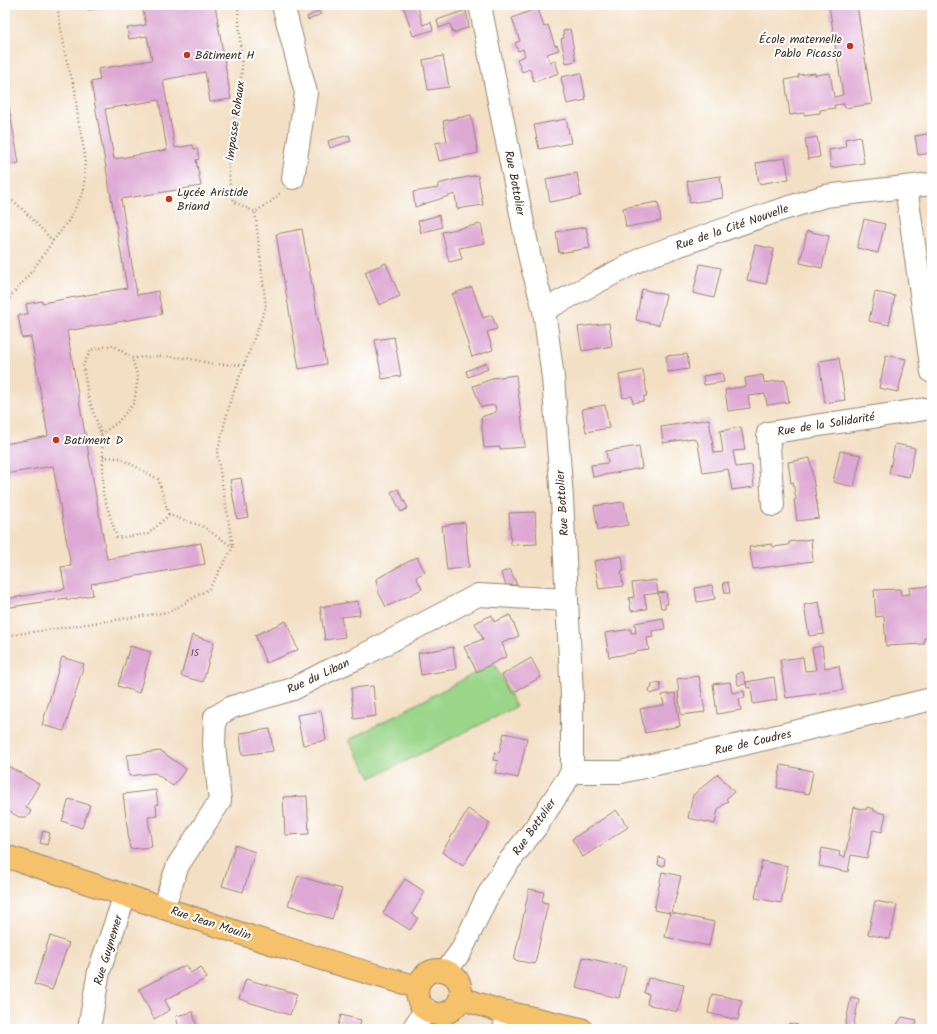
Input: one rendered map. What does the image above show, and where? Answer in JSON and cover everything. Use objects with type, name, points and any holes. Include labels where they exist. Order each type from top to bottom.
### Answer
[{"type":"main road","name":"Rue Jean Moulin","points":[[5,856],[292,950],[418,987]]},
{"type":"main road","points":[[432,971],[446,971],[452,974],[460,984],[460,998],[452,1010],[446,1013],[432,1013],[421,1005],[417,993],[418,987],[421,980],[432,971]]},
{"type":"main road","points":[[460,998],[497,1010],[506,1020],[581,1029]]},
{"type":"street","points":[[283,5],[306,93],[293,178]]},
{"type":"street","name":"Rue Bottolier","points":[[446,971],[461,951],[487,897],[508,864],[536,828],[572,772],[572,696],[562,499],[553,386],[544,310],[530,259],[480,5]]},
{"type":"street","name":"Rue de la Cité Nouvelle","points":[[544,310],[643,258],[771,213],[826,196],[932,184]]},
{"type":"street","points":[[906,187],[932,372]]},
{"type":"street","name":"Rue de la Solidarité","points":[[773,505],[768,433],[932,408]]},
{"type":"street","name":"Rue du Liban","points":[[163,908],[178,865],[220,801],[214,745],[215,717],[232,707],[293,689],[362,656],[478,595],[567,600]]},
{"type":"street","name":"Rue de Coudres","points":[[572,772],[621,772],[780,736],[932,698]]},
{"type":"street","name":"Rue Guynemer","points":[[90,1029],[99,971],[125,895]]},
{"type":"street","points":[[413,1029],[426,1009]]},
{"type":"path","points":[[5,303],[32,271],[70,220],[84,190],[84,155],[75,90],[66,58],[56,5]]},
{"type":"path","name":"Impasse Rohaux","points":[[238,5],[242,71],[228,157],[230,187],[234,202],[256,212]]},
{"type":"path","points":[[5,636],[169,612],[209,589],[233,547],[217,454],[230,402],[266,308],[256,212],[272,201],[293,178]]},
{"type":"path","points":[[5,198],[15,202],[53,241]]},
{"type":"path","points":[[169,515],[148,534],[117,538],[103,494],[103,457],[101,434],[88,396],[83,365],[91,350],[113,345],[132,358],[162,356],[186,358],[214,364],[244,365]]},
{"type":"path","points":[[101,434],[117,422],[134,403],[138,378],[132,358]]},
{"type":"path","points":[[103,457],[120,458],[158,479],[169,515]]},
{"type":"path","points":[[169,515],[202,526],[233,547]]},
{"type":"green space","points":[[494,663],[516,707],[371,778],[349,740]]},
{"type":"building","points":[[87,5],[114,5],[114,6],[88,10]]},
{"type":"building","points":[[142,5],[215,5],[231,99],[210,102],[205,72],[163,80],[175,148],[193,145],[194,149],[197,149],[199,159],[196,160],[201,186],[121,199],[137,295],[158,291],[162,314],[67,331],[107,559],[201,543],[205,564],[91,584],[93,595],[5,608],[5,599],[65,589],[61,567],[71,566],[53,466],[5,474],[5,444],[48,436],[31,337],[22,338],[18,315],[28,314],[26,304],[42,301],[42,303],[127,288],[91,82],[100,80],[98,69],[152,60],[147,36],[129,39],[127,28],[146,25]],"holes":[[[159,100],[167,150],[114,159],[105,109]]]},
{"type":"building","points":[[403,5],[417,5],[423,25],[431,22],[433,30],[413,36]]},
{"type":"building","points":[[829,5],[857,5],[872,104],[845,108],[844,104],[834,105],[835,108],[820,110],[820,113],[790,115],[785,80],[799,77],[798,75],[830,73],[834,97],[843,95]]},
{"type":"building","points":[[538,8],[544,27],[548,25],[555,46],[557,45],[559,50],[547,54],[550,62],[555,60],[559,73],[534,82],[530,69],[522,72],[517,59],[525,56],[523,49],[518,51],[515,43],[520,41],[512,18]]},
{"type":"building","points":[[466,10],[469,27],[453,33],[450,24],[439,28],[437,20]]},
{"type":"building","points":[[319,11],[321,14],[308,20],[307,17]]},
{"type":"building","points":[[570,29],[576,61],[566,63],[561,39],[564,38],[563,31]]},
{"type":"building","points":[[443,56],[449,87],[428,90],[423,60]]},
{"type":"building","points":[[581,73],[586,100],[567,104],[561,77]]},
{"type":"building","points":[[5,91],[19,163],[5,166]]},
{"type":"building","points":[[471,115],[478,153],[439,161],[435,143],[447,141],[443,121]]},
{"type":"building","points":[[566,119],[571,143],[539,149],[534,125]]},
{"type":"building","points":[[932,133],[932,153],[918,155],[915,136]]},
{"type":"building","points":[[349,135],[351,141],[330,148],[328,141]]},
{"type":"building","points":[[860,136],[864,163],[831,168],[829,150],[846,147],[845,139]]},
{"type":"building","points":[[817,137],[820,157],[808,159],[805,139]]},
{"type":"building","points":[[785,158],[789,179],[759,184],[756,163]]},
{"type":"building","points":[[577,173],[581,196],[550,202],[546,179]]},
{"type":"building","points":[[478,175],[483,205],[457,209],[455,194],[415,207],[413,192],[438,188],[438,184]]},
{"type":"building","points":[[720,176],[723,198],[690,203],[687,181]]},
{"type":"building","points":[[658,202],[661,221],[626,227],[623,208]]},
{"type":"building","points":[[439,215],[442,227],[421,233],[418,221]]},
{"type":"building","points":[[864,219],[885,224],[878,253],[857,248]]},
{"type":"building","points":[[481,224],[485,243],[459,248],[462,259],[449,262],[442,232]]},
{"type":"building","points":[[586,227],[590,248],[559,253],[556,232]]},
{"type":"building","points":[[302,229],[326,364],[299,369],[276,234]]},
{"type":"building","points":[[807,231],[829,236],[822,268],[800,263]]},
{"type":"building","points":[[755,245],[774,249],[766,284],[747,280]]},
{"type":"building","points":[[386,263],[400,296],[379,305],[365,272]]},
{"type":"building","points":[[700,264],[721,268],[714,298],[693,293]]},
{"type":"building","points":[[472,287],[483,318],[492,315],[497,329],[487,332],[493,350],[472,357],[452,294]]},
{"type":"building","points":[[642,289],[666,295],[659,325],[636,320]]},
{"type":"building","points":[[875,292],[895,296],[889,325],[869,321]]},
{"type":"building","points":[[609,323],[612,346],[582,351],[578,327]]},
{"type":"building","points":[[394,337],[401,376],[382,379],[375,340]]},
{"type":"building","points":[[687,354],[689,369],[668,372],[666,356]]},
{"type":"building","points":[[886,355],[906,359],[898,392],[879,388]]},
{"type":"building","points":[[839,358],[845,400],[825,403],[819,361]]},
{"type":"building","points":[[486,363],[488,369],[468,377],[466,371]]},
{"type":"building","points":[[643,370],[647,396],[644,396],[644,401],[633,403],[632,396],[623,398],[619,375]]},
{"type":"building","points":[[722,373],[724,382],[704,385],[703,376]]},
{"type":"building","points":[[516,375],[525,447],[500,449],[500,447],[484,448],[481,417],[496,412],[495,405],[481,407],[473,386],[492,378]]},
{"type":"building","points":[[763,375],[764,383],[785,380],[789,402],[767,405],[765,394],[748,396],[750,408],[728,411],[725,390],[746,386],[745,378]]},
{"type":"building","points":[[605,405],[609,428],[586,432],[582,409]]},
{"type":"building","points":[[709,419],[714,453],[723,452],[720,431],[741,427],[745,450],[733,451],[736,467],[752,465],[754,487],[732,490],[728,469],[703,473],[698,444],[693,438],[663,443],[661,427]]},
{"type":"building","points":[[895,444],[915,448],[909,477],[889,473]]},
{"type":"building","points":[[639,446],[642,468],[593,477],[591,465],[608,463],[606,451]]},
{"type":"building","points":[[840,451],[861,455],[854,487],[833,482]]},
{"type":"building","points":[[810,458],[819,518],[797,521],[794,500],[796,499],[793,482],[791,483],[788,462]]},
{"type":"building","points":[[241,478],[248,517],[237,519],[230,480]]},
{"type":"building","points":[[398,489],[408,508],[401,512],[391,492]]},
{"type":"building","points":[[624,502],[628,525],[598,530],[594,506]]},
{"type":"building","points":[[535,512],[537,544],[511,545],[509,513]]},
{"type":"building","points":[[465,522],[469,567],[447,570],[442,526]]},
{"type":"building","points":[[811,539],[813,561],[753,569],[749,547],[772,544],[773,547],[789,545],[789,542]]},
{"type":"building","points":[[622,556],[624,571],[621,571],[623,586],[599,589],[594,561]]},
{"type":"building","points":[[417,557],[425,572],[416,577],[422,589],[386,607],[378,591],[376,579]]},
{"type":"building","points":[[510,569],[517,585],[506,585],[501,573]]},
{"type":"building","points":[[656,580],[658,593],[644,595],[647,609],[631,611],[629,598],[634,597],[632,583]]},
{"type":"building","points":[[728,582],[730,593],[725,593],[723,583]]},
{"type":"building","points":[[712,585],[715,599],[697,602],[695,588]]},
{"type":"building","points":[[932,586],[932,638],[924,638],[924,644],[886,646],[884,616],[876,617],[874,590],[900,589],[901,595],[910,594],[909,588]]},
{"type":"building","points":[[666,592],[668,604],[665,604],[665,608],[661,608],[658,593]]},
{"type":"building","points":[[358,601],[360,615],[341,617],[345,637],[325,640],[320,607]]},
{"type":"building","points":[[819,602],[824,634],[809,636],[804,605]]},
{"type":"building","points":[[492,615],[494,622],[510,615],[519,636],[502,643],[507,656],[477,672],[464,647],[483,639],[475,623]]},
{"type":"building","points":[[663,618],[665,629],[652,631],[653,637],[647,638],[649,650],[609,657],[605,633],[631,629],[631,633],[636,633],[635,623]]},
{"type":"building","points":[[286,621],[298,650],[266,663],[255,635]]},
{"type":"building","points":[[192,635],[214,642],[203,682],[181,676]]},
{"type":"building","points":[[130,646],[151,652],[139,693],[118,686]]},
{"type":"building","points":[[822,646],[825,668],[839,666],[843,690],[786,698],[780,660],[803,657],[805,671],[816,670],[812,648]]},
{"type":"building","points":[[453,647],[456,669],[421,675],[418,653]]},
{"type":"building","points":[[62,657],[84,664],[64,731],[42,725]]},
{"type":"building","points":[[531,658],[541,677],[512,693],[502,675]]},
{"type":"building","points":[[743,672],[746,684],[738,685],[736,674]]},
{"type":"building","points":[[699,676],[705,712],[681,715],[677,679]]},
{"type":"building","points":[[774,677],[777,700],[753,704],[751,687],[747,688],[746,682]]},
{"type":"building","points":[[660,682],[661,691],[650,694],[649,689],[652,688],[651,685]]},
{"type":"building","points":[[730,682],[732,693],[744,691],[745,698],[739,699],[741,710],[717,714],[713,684]]},
{"type":"building","points":[[373,686],[376,716],[354,719],[351,688]]},
{"type":"building","points":[[675,693],[680,726],[645,733],[640,709],[664,705],[662,695]]},
{"type":"building","points":[[321,711],[326,740],[303,745],[297,715]]},
{"type":"building","points":[[270,729],[273,751],[242,755],[240,733]]},
{"type":"building","points":[[504,733],[527,738],[518,778],[495,773],[498,761],[493,760],[495,752],[499,753]]},
{"type":"building","points":[[161,751],[186,769],[173,786],[155,773],[129,776],[127,755]]},
{"type":"building","points":[[5,764],[39,784],[26,807],[31,811],[26,817],[19,817],[5,809]]},
{"type":"building","points":[[781,765],[813,771],[809,794],[777,788]]},
{"type":"building","points":[[718,774],[734,792],[726,799],[728,801],[718,809],[715,824],[688,818],[693,795]]},
{"type":"building","points":[[156,790],[158,804],[156,805],[157,816],[148,817],[152,847],[130,849],[123,794]]},
{"type":"building","points":[[307,796],[309,834],[285,835],[283,797]]},
{"type":"building","points":[[69,799],[90,805],[82,828],[62,821]]},
{"type":"building","points":[[854,807],[866,810],[867,807],[874,809],[874,811],[886,814],[882,832],[873,830],[867,858],[851,855],[848,872],[819,866],[822,848],[840,852],[839,856],[845,857]]},
{"type":"building","points":[[468,809],[490,823],[463,866],[442,852]]},
{"type":"building","points":[[616,810],[628,827],[583,857],[572,839]]},
{"type":"building","points":[[43,831],[50,833],[47,845],[40,843]]},
{"type":"building","points":[[235,845],[255,852],[243,892],[222,886]]},
{"type":"building","points":[[659,857],[665,859],[664,866],[658,865]]},
{"type":"building","points":[[762,861],[788,866],[781,903],[755,898]]},
{"type":"building","points":[[662,872],[681,876],[672,913],[714,922],[709,946],[665,937],[670,913],[654,910]]},
{"type":"building","points":[[298,876],[342,889],[332,919],[288,905]]},
{"type":"building","points":[[405,879],[425,892],[412,914],[418,918],[410,930],[383,913]]},
{"type":"building","points":[[529,889],[544,892],[542,902],[548,903],[535,964],[514,960]]},
{"type":"building","points":[[875,901],[897,905],[890,939],[868,934]]},
{"type":"building","points":[[50,936],[69,943],[52,990],[34,984]]},
{"type":"building","points":[[583,957],[626,967],[619,998],[576,988]]},
{"type":"building","points":[[186,965],[190,973],[201,967],[207,978],[165,1000],[170,1010],[154,1019],[139,989]]},
{"type":"building","points":[[648,978],[684,985],[678,1012],[647,1004],[649,994],[644,993]]},
{"type":"building","points":[[246,979],[297,994],[290,1015],[239,999]]},
{"type":"building","points":[[712,994],[742,1000],[738,1020],[708,1013]]},
{"type":"building","points":[[851,997],[859,999],[853,1027],[862,1029],[839,1029],[840,1026],[845,1027]]},
{"type":"building","points":[[193,1012],[197,1029],[179,1029],[176,1016]]},
{"type":"building","points":[[341,1015],[361,1020],[359,1029],[337,1029]]},
{"type":"building","points":[[902,1017],[917,1020],[915,1029],[894,1029]]},
{"type":"building","points":[[789,1023],[798,1025],[797,1029],[788,1029]]},
{"type":"place","name":"École maternelle Pablo Picasso","points":[[850,46]]},
{"type":"place","name":"Bâtiment H","points":[[187,55]]},
{"type":"place","name":"Lycée Aristide Briand","points":[[169,199]]},
{"type":"place","name":"Batiment D","points":[[56,440]]}]
